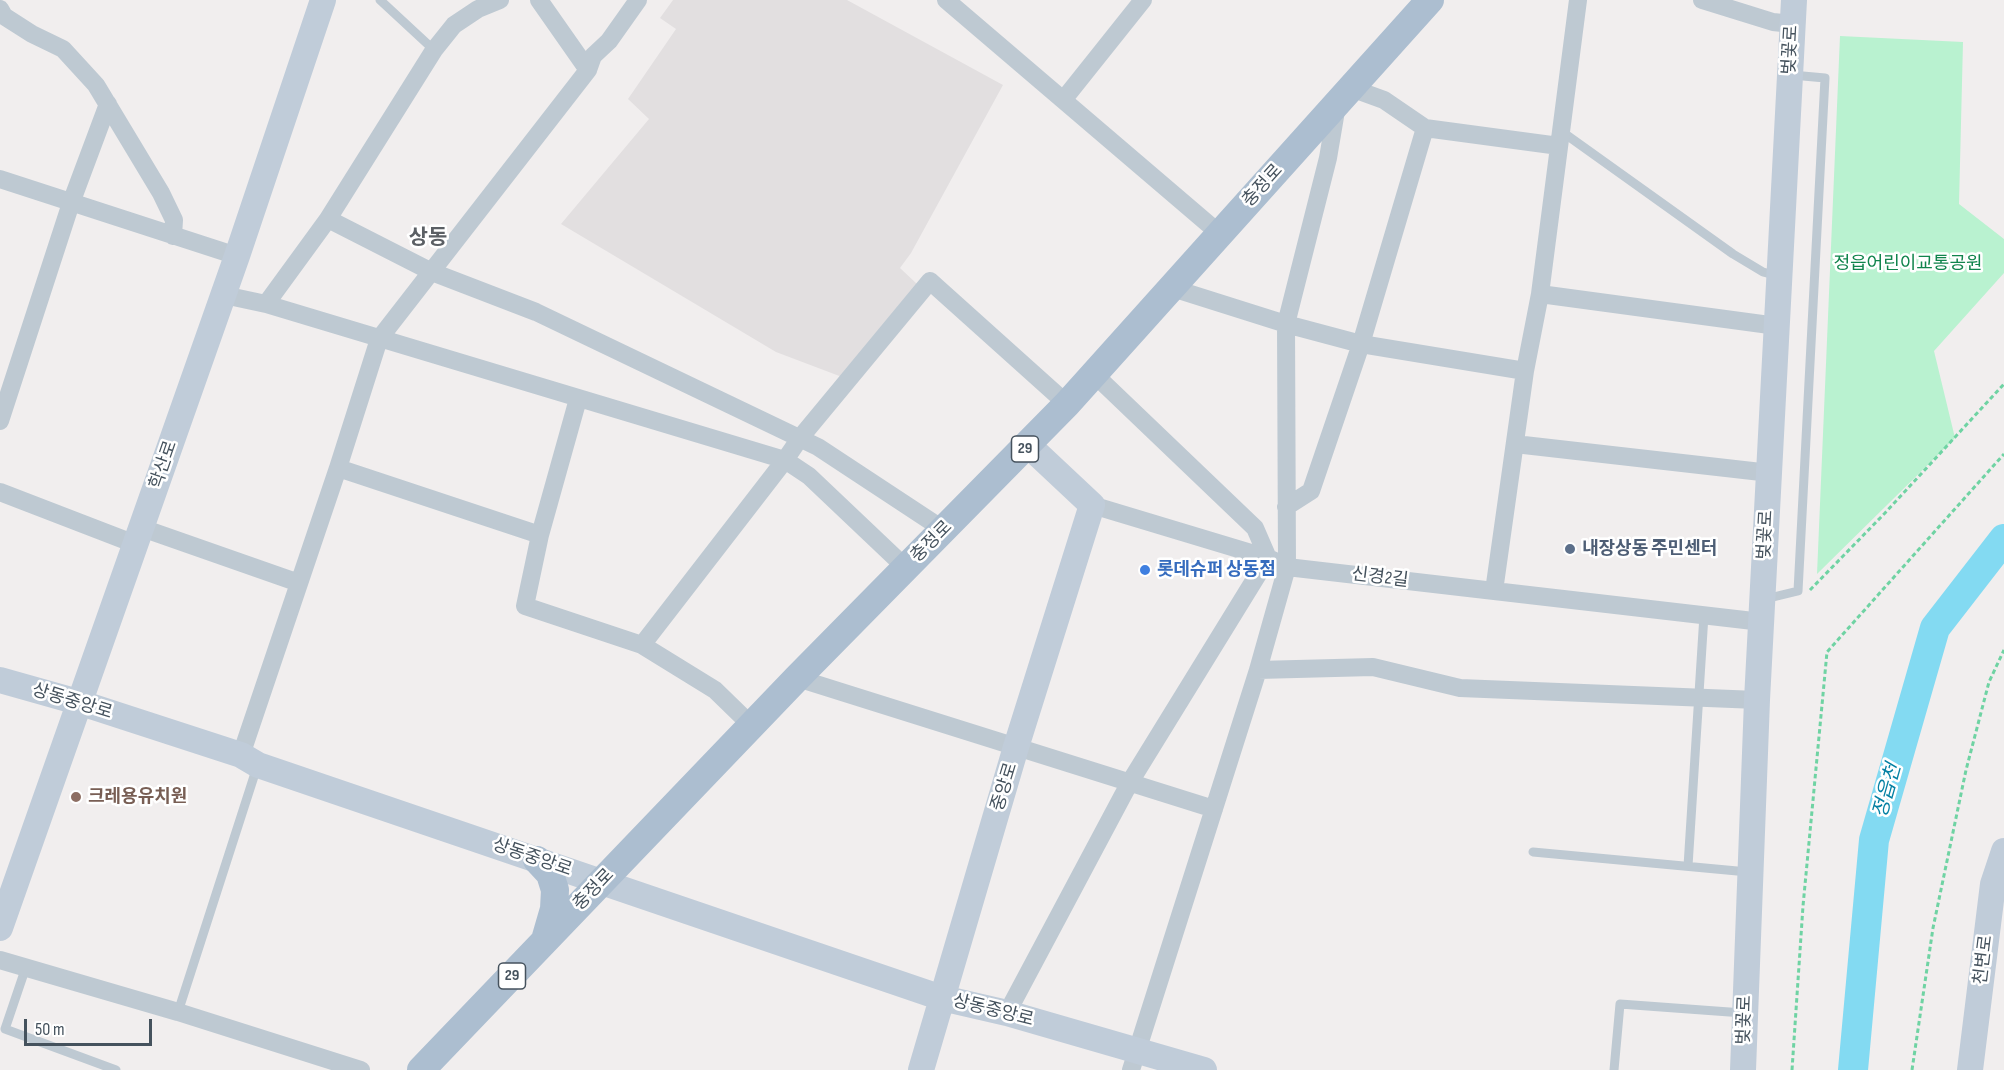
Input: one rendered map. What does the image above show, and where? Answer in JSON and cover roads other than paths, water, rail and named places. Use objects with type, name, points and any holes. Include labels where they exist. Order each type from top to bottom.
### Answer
[{"type":"main road","name":"충정로","points":[[421,1070],[797,678],[1095,375],[1430,0]]},
{"type":"main road","points":[[537,860],[550,874],[555,890],[554,909],[544,942]]},
{"type":"street","name":"학산로","points":[[0,928],[78,702],[224,295],[323,0]]},
{"type":"street","points":[[266,304],[328,219],[434,50],[454,25],[478,9],[500,0]]},
{"type":"street","points":[[538,0],[588,70]]},
{"type":"street","points":[[249,760],[299,583],[379,339],[588,70],[593,56],[609,41],[638,0]]},
{"type":"street","points":[[946,0],[1220,234]]},
{"type":"street","points":[[1064,99],[1143,0]]},
{"type":"street","points":[[1494,591],[1525,371],[1540,294],[1578,0]]},
{"type":"street","points":[[1702,0],[1773,22],[1793,12]]},
{"type":"street","points":[[0,9],[4,16],[32,34],[63,49],[96,85],[161,193],[174,220],[173,236]]},
{"type":"street","name":"벚꽃로","points":[[1743,1070],[1757,699],[1793,12]]},
{"type":"street","points":[[1134,1060],[1258,670],[1287,567],[1286,324],[1344,96],[1384,100],[1425,128],[1560,139]]},
{"type":"street","points":[[0,421],[71,203],[108,104]]},
{"type":"street","points":[[1286,507],[1311,490],[1361,344],[1425,128]]},
{"type":"street","points":[[0,179],[237,256]]},
{"type":"street","points":[[328,219],[432,272],[536,312],[818,447],[944,530]]},
{"type":"street","points":[[642,645],[800,438],[930,281],[1067,404]]},
{"type":"street","points":[[1172,288],[1286,324],[1361,344],[1525,371]]},
{"type":"street","points":[[1540,294],[1777,326]]},
{"type":"street","points":[[224,295],[266,304],[785,460],[809,476],[906,568]]},
{"type":"street","points":[[1006,1013],[1130,782],[1268,558],[1255,528],[1095,375]]},
{"type":"street","points":[[578,399],[540,535],[525,606],[642,645],[715,690],[752,726]]},
{"type":"street","points":[[1515,444],[1770,473]]},
{"type":"street","name":"신경2길","points":[[1028,445],[1092,505],[1268,558],[1287,567],[1704,615],[1763,611]]},
{"type":"street","points":[[338,468],[540,535]]},
{"type":"street","points":[[0,492],[299,583]]},
{"type":"street","name":"중앙로","points":[[921,1070],[1016,747],[1092,505]]},
{"type":"street","points":[[1258,670],[1373,667],[1460,687],[1757,699]]},
{"type":"street","points":[[797,678],[1214,809]]},
{"type":"street","name":"상동중앙로","points":[[0,681],[78,702],[942,998],[1006,1013],[1134,1060],[1203,1070]]},
{"type":"street","name":"천변로","points":[[1970,1070],[1993,884],[2004,850]]},
{"type":"street","points":[[0,960],[178,1012],[361,1070]]},
{"type":"lane","points":[[380,0],[434,50]]},
{"type":"lane","points":[[1763,611],[1798,591],[1825,78],[1790,75]]},
{"type":"lane","points":[[1560,139],[1733,254],[1763,272],[1779,276]]},
{"type":"lane","points":[[1688,866],[1704,615]]},
{"type":"lane","points":[[178,1012],[249,760]]},
{"type":"lane","points":[[1533,852],[1750,873]]},
{"type":"lane","points":[[26,967],[5,1029],[116,1070]]},
{"type":"lane","points":[[1614,1070],[1620,1004],[1745,1013]]},
{"type":"waterway","name":"정읍천","points":[[1853,1070],[1874,840],[1935,628],[2004,539]]},
{"type":"place","name":"내장상동 주민센터","points":[[1570,549]]},
{"type":"place","name":"롯데슈퍼 상동점","points":[[1145,570]]},
{"type":"place","name":"크레용유치원","points":[[76,797]]},
{"type":"district","name":"상동","points":[[428,239]]},
{"type":"park label","name":"정읍어린이교통공원","points":[[1908,264]]}]
